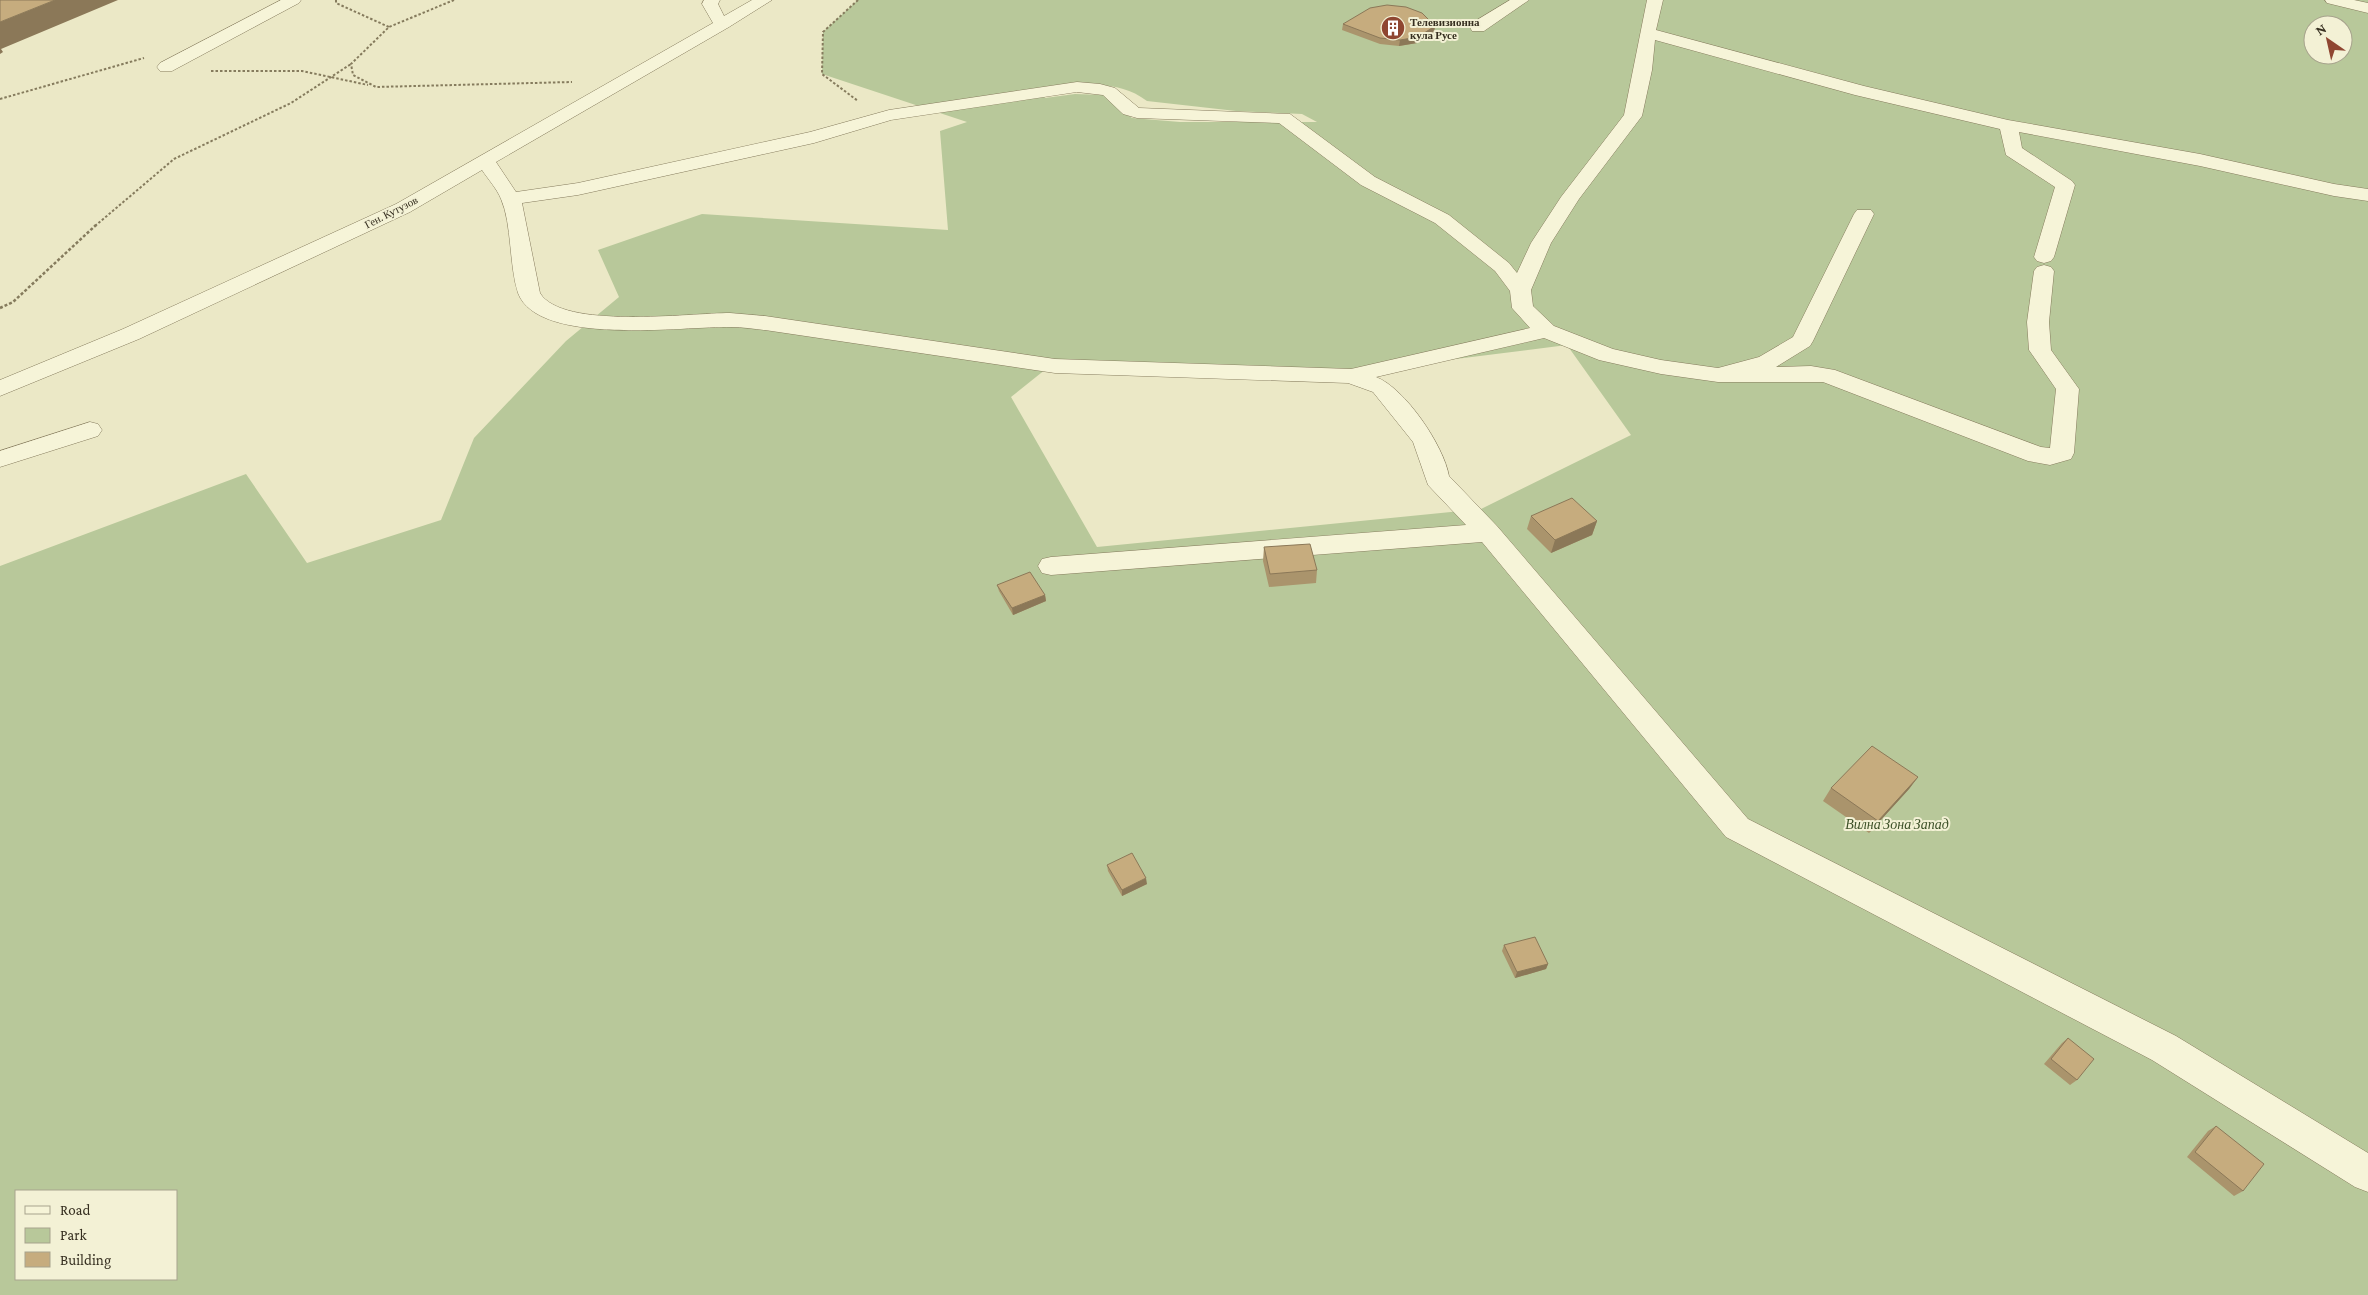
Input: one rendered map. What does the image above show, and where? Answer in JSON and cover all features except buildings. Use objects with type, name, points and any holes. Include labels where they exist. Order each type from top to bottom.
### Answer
[{"type":"street","points":[[166,67],[293,0]]},
{"type":"street","points":[[712,0],[710,4],[716,17],[723,24]]},
{"type":"street","name":"Ген. Кутузов","points":[[0,389],[131,334],[287,264],[403,208],[764,0]]},
{"type":"street","points":[[1478,28],[1521,0]]},
{"type":"street","points":[[1520,290],[1541,243],[1571,198],[1634,116],[1643,70],[1647,33],[1655,0]]},
{"type":"street","points":[[2333,0],[2368,8]]},
{"type":"street","points":[[1647,33],[1862,91],[2008,125],[2200,160],[2368,196]]},
{"type":"street","points":[[511,199],[578,189],[814,136],[889,115],[1077,87],[1096,88],[1114,95],[1128,111],[1137,113],[1284,118],[1368,181],[1442,219],[1502,267],[1520,290],[1523,308],[1546,331],[1608,355],[1661,367],[1718,375],[1811,373],[1827,376],[1999,442],[2050,457],[2062,453],[2068,388],[2040,350],[2038,322],[2044,264],[2065,185],[2013,151],[2008,125]]},
{"type":"street","points":[[485,160],[511,199],[529,292],[535,303],[546,311],[573,319],[622,324],[694,320],[765,323],[1055,366],[1351,376],[1546,331]]},
{"type":"street","points":[[1718,375],[1767,362],[1802,342],[1864,214]]},
{"type":"street","points":[[1351,376],[1381,387],[1424,439],[1435,466],[1437,479],[1488,532],[1737,828],[2164,1048],[2368,1174]]},
{"type":"street","points":[[0,459],[90,430]]},
{"type":"street","points":[[1051,566],[1488,532]]},
{"type":"path","points":[[336,0],[336,3],[389,27]]},
{"type":"path","points":[[0,308],[13,302],[122,201],[174,159],[291,103],[351,64],[389,27],[454,0]]},
{"type":"path","points":[[858,0],[822,32],[822,74],[858,102]]},
{"type":"path","points":[[0,99],[152,55]]},
{"type":"path","points":[[351,64],[353,75],[376,87]]},
{"type":"path","points":[[166,67],[231,72],[294,70],[333,76],[376,87],[574,82]]},
{"type":"green space","name":"Вилна Зона Запад","points":[[858,0],[2368,0],[2368,1295],[0,1295],[0,566],[246,474],[307,563],[441,520],[474,438],[566,341],[619,297],[598,250],[702,214],[948,230],[940,131],[967,122],[822,74],[823,32]],"holes":[[[1104,85],[1129,91],[1147,101],[1236,111],[1302,114],[1317,122],[1180,122],[1132,118],[1103,95],[1075,94],[1045,98],[1042,93]],[[1567,345],[1631,435],[1481,509],[1097,547],[1011,397],[1046,369],[1311,377]]]},
{"type":"place","name":"Телевизионна кула Русе","points":[[1393,28]]}]
